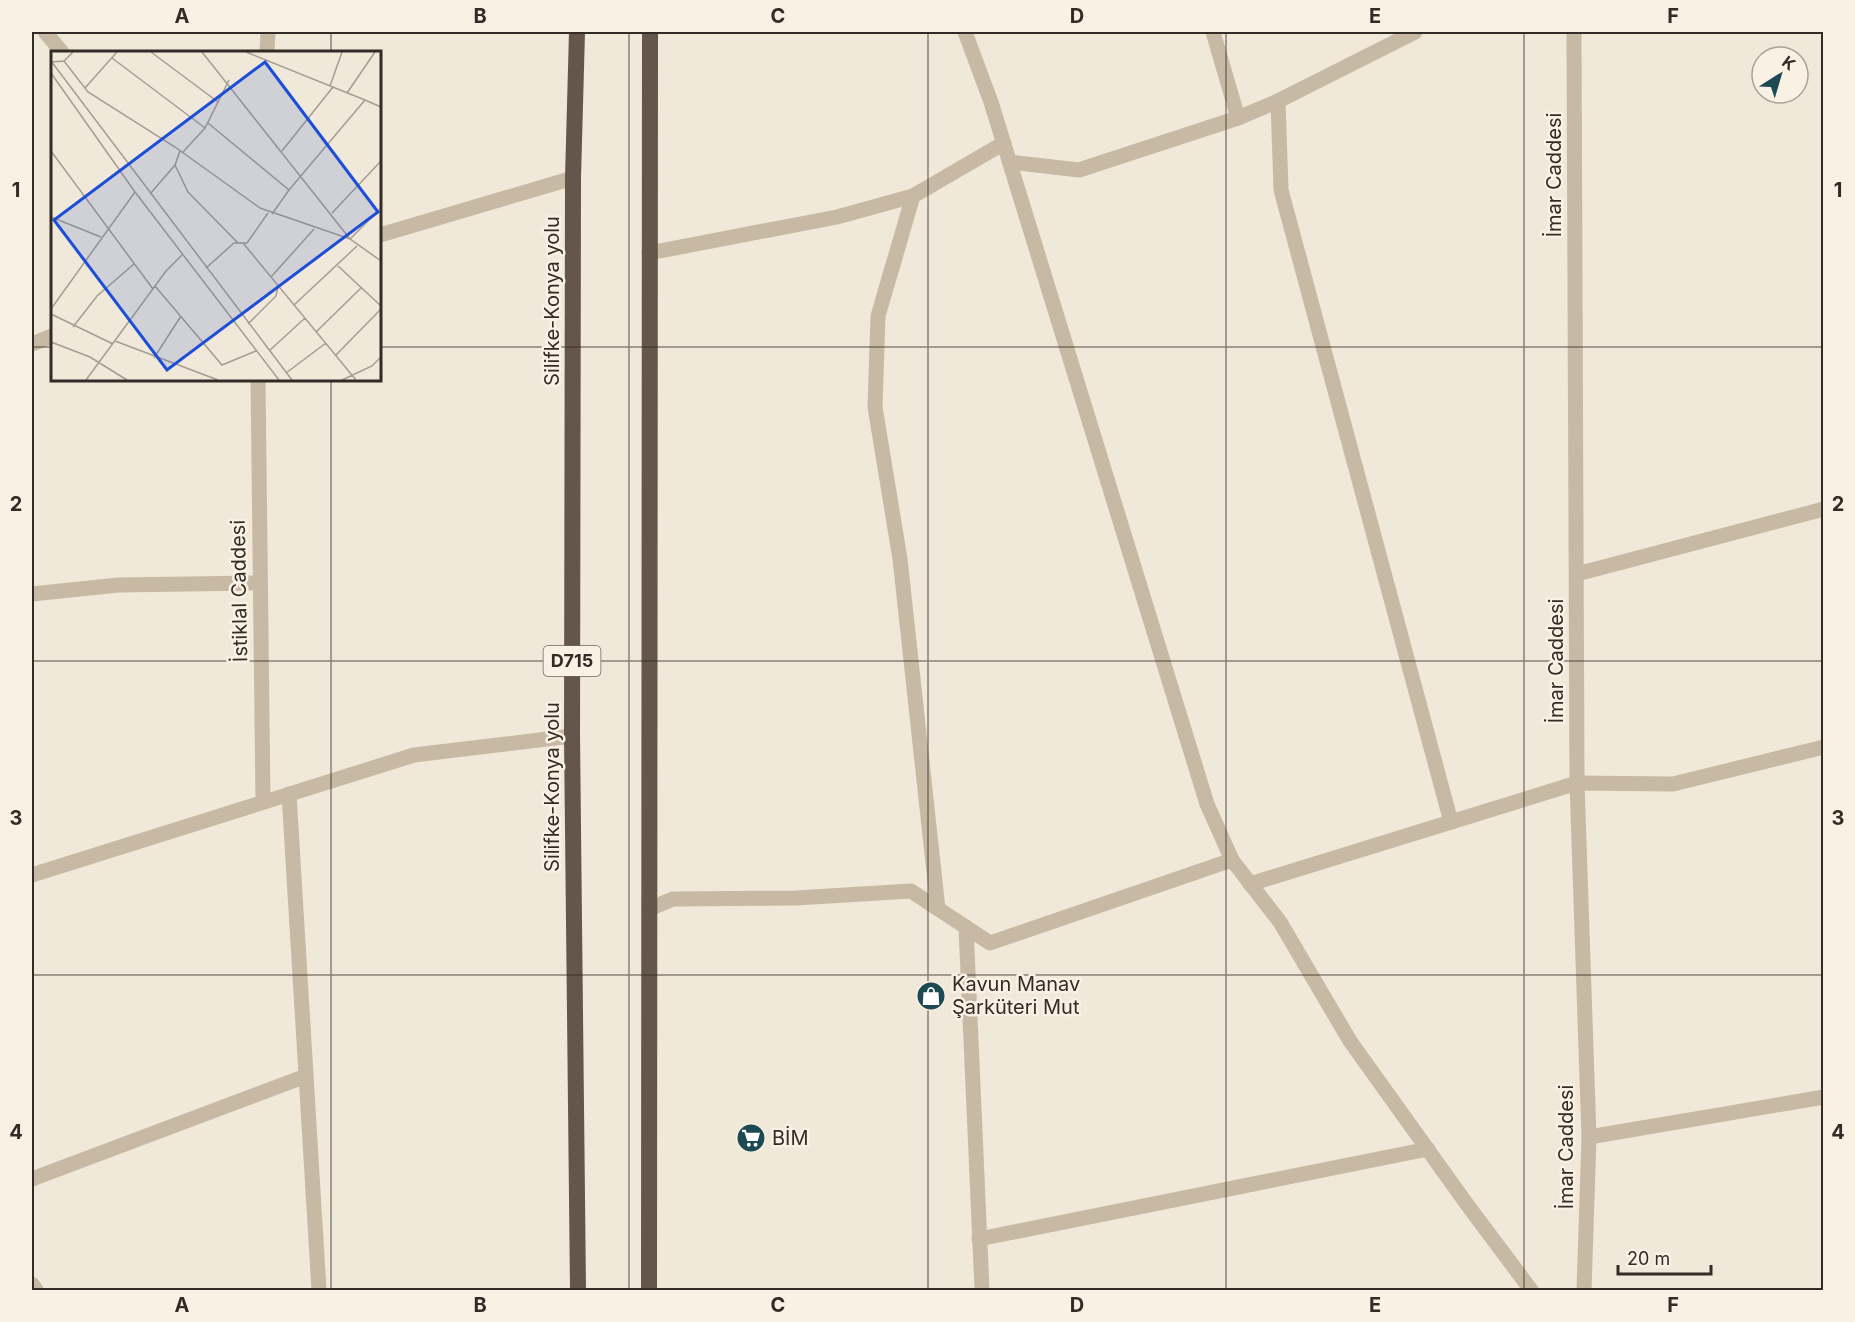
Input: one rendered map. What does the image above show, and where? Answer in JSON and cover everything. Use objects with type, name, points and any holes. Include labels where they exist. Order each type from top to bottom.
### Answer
[{"type":"highway","name":"Silifke-Konya yolu","points":[[577,32],[573,178],[572,736],[578,1290]]},
{"type":"highway","points":[[649,1290],[650,32]]},
{"type":"street","points":[[45,32],[61,51]]},
{"type":"street","points":[[267,51],[268,32]]},
{"type":"street","points":[[965,32],[1010,162],[1207,804],[1232,860],[1280,922],[1350,1041],[1531,1290]]},
{"type":"street","points":[[1213,32],[1238,118]]},
{"type":"street","points":[[1010,162],[1079,171],[1238,118],[1278,101],[1415,32]]},
{"type":"street","name":"İmar Caddesi","points":[[1574,32],[1576,783],[1589,1137],[1584,1290]]},
{"type":"street","points":[[1278,101],[1281,190],[1451,822]]},
{"type":"street","points":[[649,253],[837,217],[913,196],[1004,143]]},
{"type":"street","points":[[381,235],[573,178]]},
{"type":"street","points":[[913,196],[878,316],[875,408],[900,559],[938,909]]},
{"type":"street","points":[[32,344],[51,336]]},
{"type":"street","name":"İstiklal Caddesi","points":[[258,381],[263,802]]},
{"type":"street","points":[[1576,574],[1824,510]]},
{"type":"street","points":[[32,594],[118,585],[260,583]]},
{"type":"street","points":[[32,874],[414,755],[572,736]]},
{"type":"street","points":[[1250,884],[1576,783],[1673,784],[1824,747]]},
{"type":"street","points":[[289,794],[319,1290]]},
{"type":"street","points":[[649,909],[673,899],[796,898],[911,891],[990,943],[1232,860]]},
{"type":"street","points":[[966,927],[982,1290]]},
{"type":"street","points":[[32,1179],[306,1076]]},
{"type":"street","points":[[1589,1137],[1824,1097]]},
{"type":"street","points":[[979,1239],[1428,1149]]},
{"type":"street","points":[[32,1284],[36,1290]]},
{"type":"place","name":"Kavun Manav Şarküteri Mut","points":[[931,996]]},
{"type":"place","name":"BİM","points":[[751,1138]]}]
